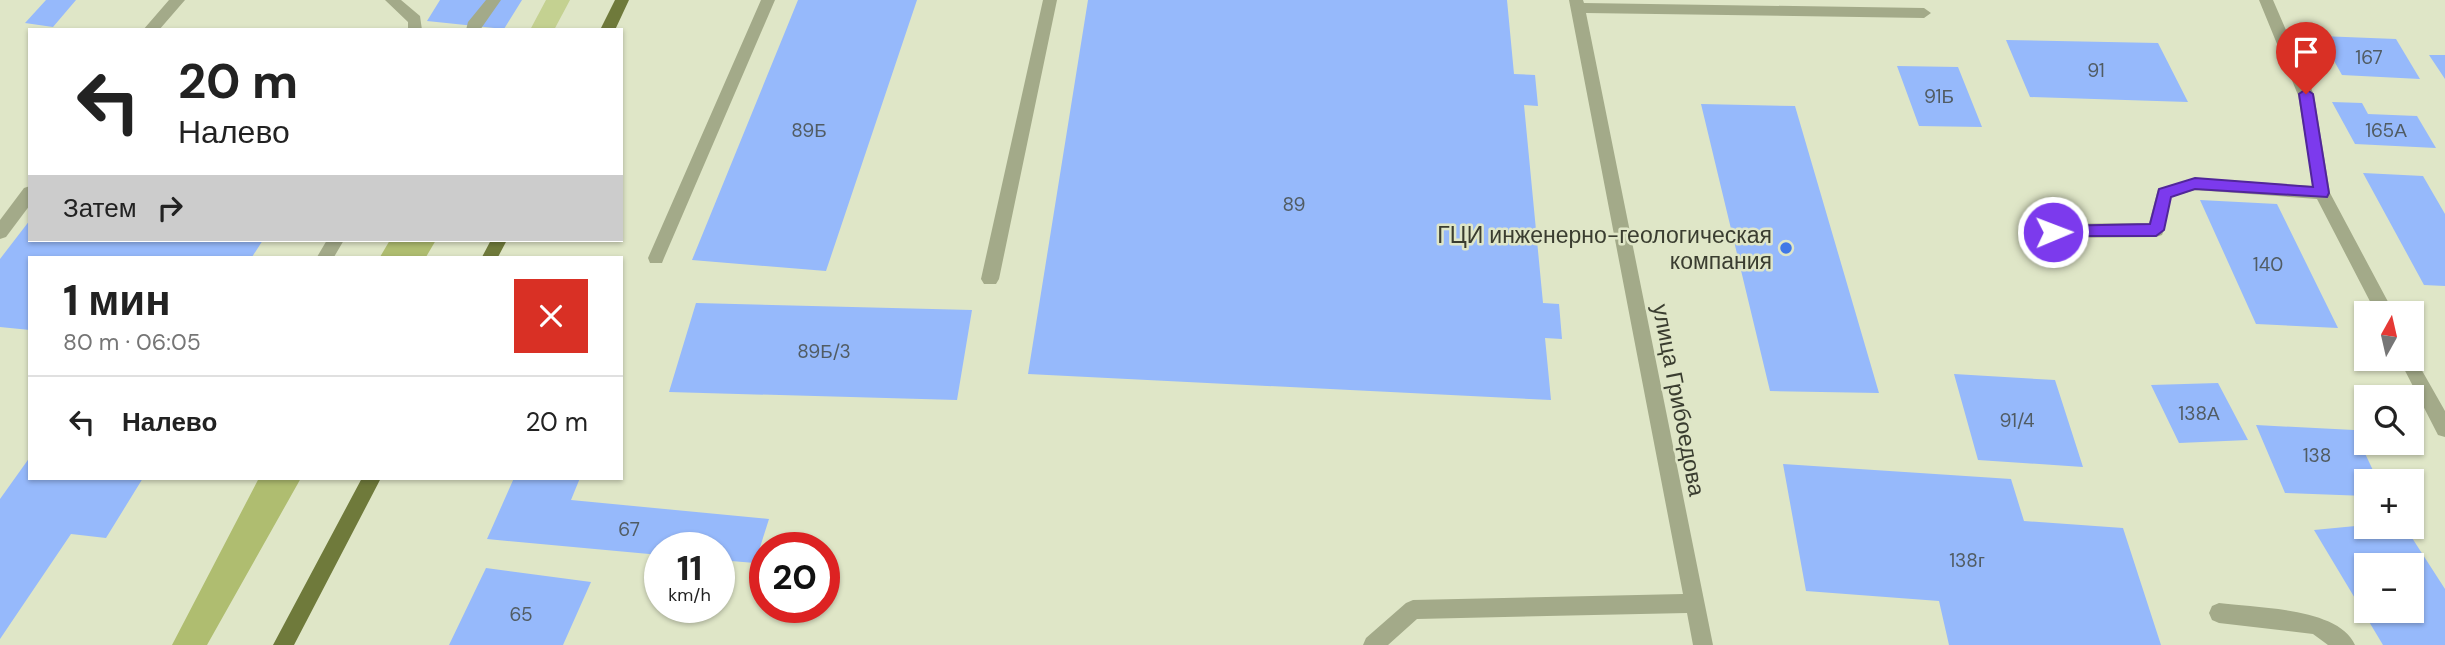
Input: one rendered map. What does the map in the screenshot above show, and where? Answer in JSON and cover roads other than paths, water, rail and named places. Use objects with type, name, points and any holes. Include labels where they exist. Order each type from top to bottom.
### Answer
[{"type":"main road","points":[[608,28],[622,0]]},
{"type":"main road","points":[[283,645],[371,480]]},
{"type":"street","points":[[152,28],[178,0]]},
{"type":"street","points":[[392,0],[415,20],[415,28]]},
{"type":"street","points":[[473,28],[494,0]]},
{"type":"street","points":[[656,258],[768,0]]},
{"type":"street","points":[[990,279],[1050,0]]},
{"type":"street","points":[[2266,0],[2306,94],[2322,193],[2379,301]]},
{"type":"street","points":[[1577,4],[1924,13]]},
{"type":"street","name":"улица Грибоедова","points":[[1577,4],[1703,645]]},
{"type":"street","points":[[2053,232],[2156,230],[2164,194],[2195,184],[2322,193]]},
{"type":"street","points":[[0,232],[28,195]]},
{"type":"street","points":[[2414,371],[2445,429]]},
{"type":"street","points":[[1373,645],[1413,610],[1695,603]]},
{"type":"street","points":[[2219,613],[2317,625],[2345,645]]},
{"type":"place","name":"ГЦИ инженерно-геологическая компания","points":[[1786,248]]}]
